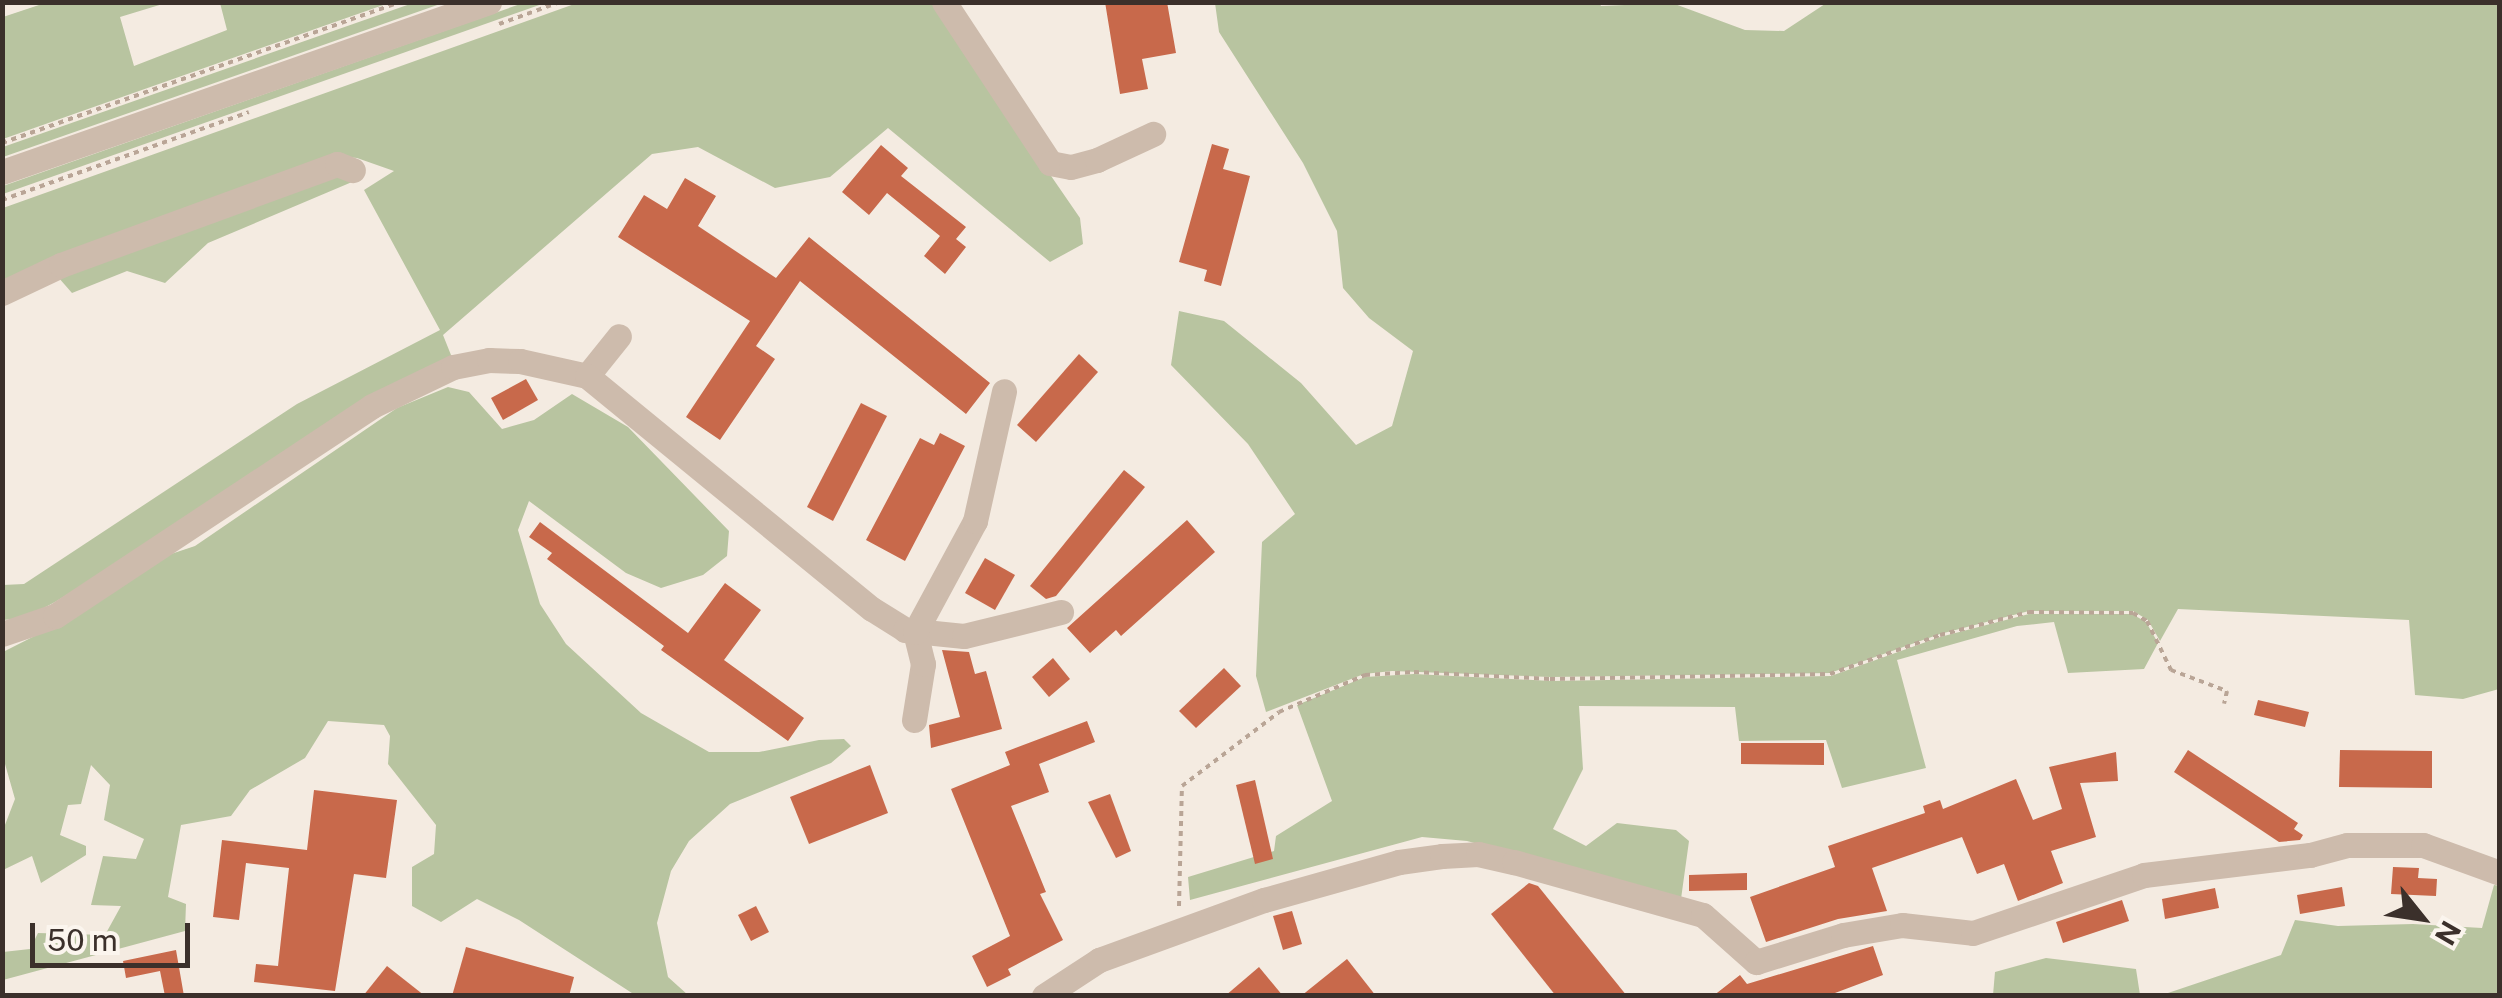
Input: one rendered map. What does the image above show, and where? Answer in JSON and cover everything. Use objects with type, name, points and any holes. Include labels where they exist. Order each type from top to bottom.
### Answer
[{"type":"street","points":[[2,172],[489,2]]},
{"type":"street","points":[[944,2],[1050,162],[1071,168],[1153,134]]},
{"type":"street","points":[[2,292],[62,264],[336,164],[353,170]]},
{"type":"street","points":[[587,376],[619,336]]},
{"type":"street","points":[[2,634],[55,616],[372,406],[439,374],[488,360],[534,364],[587,376],[872,609],[915,632],[964,636],[1060,612]]},
{"type":"street","points":[[914,720],[924,664],[915,632],[975,521],[1004,392]]},
{"type":"street","points":[[1044,996],[1099,960],[1220,917],[1399,862],[1478,854],[1703,915],[1756,962],[1843,936],[1902,925],[1972,932],[2144,875],[2310,855],[2347,846],[2423,845],[2500,873]]},
{"type":"path","points":[[2,143],[400,2]]},
{"type":"path","points":[[1179,931],[1182,786],[1279,712],[1365,676],[1414,672],[1550,679],[1830,674],[1940,635],[2029,612],[2132,612],[2147,621],[2171,670],[2227,691],[2224,704]]},
{"type":"green space","points":[[48,2],[166,3],[120,17],[134,66],[227,30],[220,3],[389,3],[3,139],[3,17]]},
{"type":"green space","points":[[526,2],[545,3],[3,194],[3,186]]},
{"type":"green space","points":[[580,2],[932,3],[1080,218],[1083,244],[1050,262],[888,128],[830,177],[775,188],[698,147],[652,154],[443,335],[453,360],[55,602],[25,618],[3,620],[3,585],[24,584],[297,404],[440,330],[364,190],[394,171],[357,158],[337,156],[3,284],[3,208]]},
{"type":"green space","points":[[1599,2],[1601,6],[1672,3],[1745,30],[1784,31],[1828,2],[2499,3],[2499,689],[2463,699],[2415,695],[2409,620],[2178,609],[2160,641],[2148,620],[2133,611],[2029,611],[1940,634],[1830,673],[1551,677],[1392,671],[1364,674],[1266,712],[1256,676],[1262,542],[1295,514],[1248,444],[1171,365],[1179,311],[1224,321],[1301,383],[1356,445],[1392,426],[1413,351],[1369,318],[1343,288],[1337,231],[1303,163],[1219,32],[1215,3]]},
{"type":"green space","points":[[413,3],[443,3],[3,157],[3,147]]},
{"type":"green space","points":[[338,173],[352,182],[208,243],[165,283],[127,271],[72,293],[58,277]]},
{"type":"green space","points":[[448,387],[469,392],[502,429],[534,420],[572,394],[628,427],[729,531],[727,556],[703,575],[661,588],[626,573],[529,501],[518,530],[540,604],[566,644],[641,713],[709,752],[759,752],[819,740],[844,739],[851,746],[831,763],[730,804],[689,841],[671,871],[657,923],[668,977],[688,995],[635,995],[519,920],[477,899],[441,922],[412,906],[412,867],[434,854],[436,825],[388,764],[390,736],[384,725],[328,721],[305,758],[250,790],[231,816],[181,825],[168,897],[186,904],[185,931],[3,980],[3,952],[30,949],[38,933],[105,935],[121,906],[91,905],[103,856],[136,859],[144,839],[104,820],[110,785],[91,765],[81,804],[68,805],[60,835],[86,846],[86,855],[41,883],[32,856],[3,870],[3,830],[15,799],[3,757],[3,652],[74,616],[165,556],[195,546],[397,408]]},
{"type":"green space","points":[[2029,614],[2132,614],[2146,622],[2158,643],[2144,669],[2068,673],[2054,622],[2017,626],[1897,660],[1926,768],[1842,788],[1826,740],[1739,741],[1735,707],[1579,706],[1583,769],[1553,829],[1586,846],[1617,823],[1676,830],[1689,841],[1681,899],[1467,841],[1422,837],[1190,900],[1188,877],[1274,851],[1276,836],[1332,801],[1297,705],[1365,677],[1414,674],[1551,681],[1831,676],[1940,637]]},
{"type":"green space","points":[[2494,885],[2500,886],[2499,995],[2162,995],[2281,955],[2295,920],[2338,926],[2413,924],[2482,928]]},
{"type":"green space","points":[[2046,958],[2136,969],[2140,995],[1993,995],[1995,972]]},
{"type":"building","points":[[1105,2],[1167,2],[1176,53],[1142,59],[1148,89],[1120,94]]},
{"type":"building","points":[[1212,144],[1229,149],[1223,169],[1250,176],[1221,286],[1204,281],[1207,270],[1179,262]]},
{"type":"building","points":[[881,145],[908,168],[901,176],[966,227],[956,239],[966,247],[945,274],[924,256],[940,236],[887,193],[869,215],[842,192]]},
{"type":"building","points":[[685,178],[716,196],[698,226],[776,278],[809,237],[990,383],[966,414],[800,281],[756,346],[775,359],[720,440],[686,417],[750,321],[618,237],[644,195],[667,209]]},
{"type":"building","points":[[1079,354],[1098,372],[1036,442],[1017,425]]},
{"type":"building","points":[[526,379],[538,400],[503,420],[491,398]]},
{"type":"building","points":[[861,403],[887,416],[833,521],[807,507]]},
{"type":"building","points":[[940,433],[965,446],[905,561],[866,540],[920,438],[934,445]]},
{"type":"building","points":[[1124,470],[1145,487],[1056,596],[1046,599],[1030,586]]},
{"type":"building","points":[[1187,520],[1215,552],[1121,636],[1116,630],[1090,653],[1067,628]]},
{"type":"building","points":[[540,522],[688,633],[725,583],[761,610],[724,660],[804,718],[788,741],[661,650],[664,646],[547,559],[552,553],[529,537]]},
{"type":"building","points":[[985,558],[1015,575],[995,610],[965,593]]},
{"type":"building","points":[[942,650],[969,652],[975,674],[986,671],[1002,729],[931,748],[929,725],[960,717]]},
{"type":"building","points":[[1053,658],[1070,679],[1049,697],[1032,677]]},
{"type":"building","points":[[1224,668],[1241,686],[1196,728],[1179,711]]},
{"type":"building","points":[[2258,700],[2309,712],[2305,727],[2254,715]]},
{"type":"building","points":[[1087,721],[1095,742],[1039,764],[1049,792],[1011,806],[1046,892],[1040,894],[1063,940],[1008,969],[1011,975],[987,987],[972,956],[1010,936],[951,789],[1010,765],[1005,752]]},
{"type":"building","points":[[1741,743],[1824,743],[1824,765],[1741,764]]},
{"type":"building","points":[[2188,750],[2298,823],[2294,829],[2303,835],[2300,840],[2279,842],[2174,772]]},
{"type":"building","points":[[2340,750],[2432,751],[2432,788],[2339,787]]},
{"type":"building","points":[[2116,752],[2118,781],[2080,783],[2096,837],[2051,851],[2063,883],[2018,901],[2004,864],[1977,874],[1962,837],[1872,868],[1887,911],[1838,919],[1766,942],[1750,897],[1835,867],[1828,846],[1925,813],[1923,806],[1940,800],[1943,809],[2016,779],[2033,820],[2062,809],[2049,767]]},
{"type":"building","points":[[870,765],[888,813],[809,844],[790,797]]},
{"type":"building","points":[[1255,780],[1273,859],[1255,864],[1236,785]]},
{"type":"building","points":[[314,790],[397,800],[386,878],[354,874],[335,991],[254,982],[256,964],[278,966],[289,868],[246,863],[239,920],[213,917],[222,840],[307,850]]},
{"type":"building","points":[[1110,794],[1131,851],[1116,858],[1088,802]]},
{"type":"building","points":[[2393,867],[2419,868],[2418,878],[2437,879],[2436,896],[2391,894]]},
{"type":"building","points":[[1747,873],[1747,890],[1689,891],[1689,875]]},
{"type":"building","points":[[1529,883],[1538,886],[1627,996],[1556,996],[1491,914]]},
{"type":"building","points":[[2342,887],[2345,906],[2300,914],[2297,895]]},
{"type":"building","points":[[2215,888],[2219,908],[2165,919],[2162,899]]},
{"type":"building","points":[[2122,900],[2129,921],[2063,943],[2056,922]]},
{"type":"building","points":[[756,906],[769,932],[751,941],[738,915]]},
{"type":"building","points":[[1292,911],[1302,944],[1283,950],[1273,916]]},
{"type":"building","points":[[1873,946],[1883,975],[1827,996],[1713,996],[1740,975],[1747,984]]},
{"type":"building","points":[[466,947],[574,977],[569,996],[452,996]]},
{"type":"building","points":[[176,950],[184,996],[165,996],[160,971],[126,978],[123,961]]},
{"type":"building","points":[[1347,959],[1376,996],[1301,996]]},
{"type":"building","points":[[387,966],[425,996],[363,996]]},
{"type":"building","points":[[1259,967],[1283,996],[1225,996]]}]
